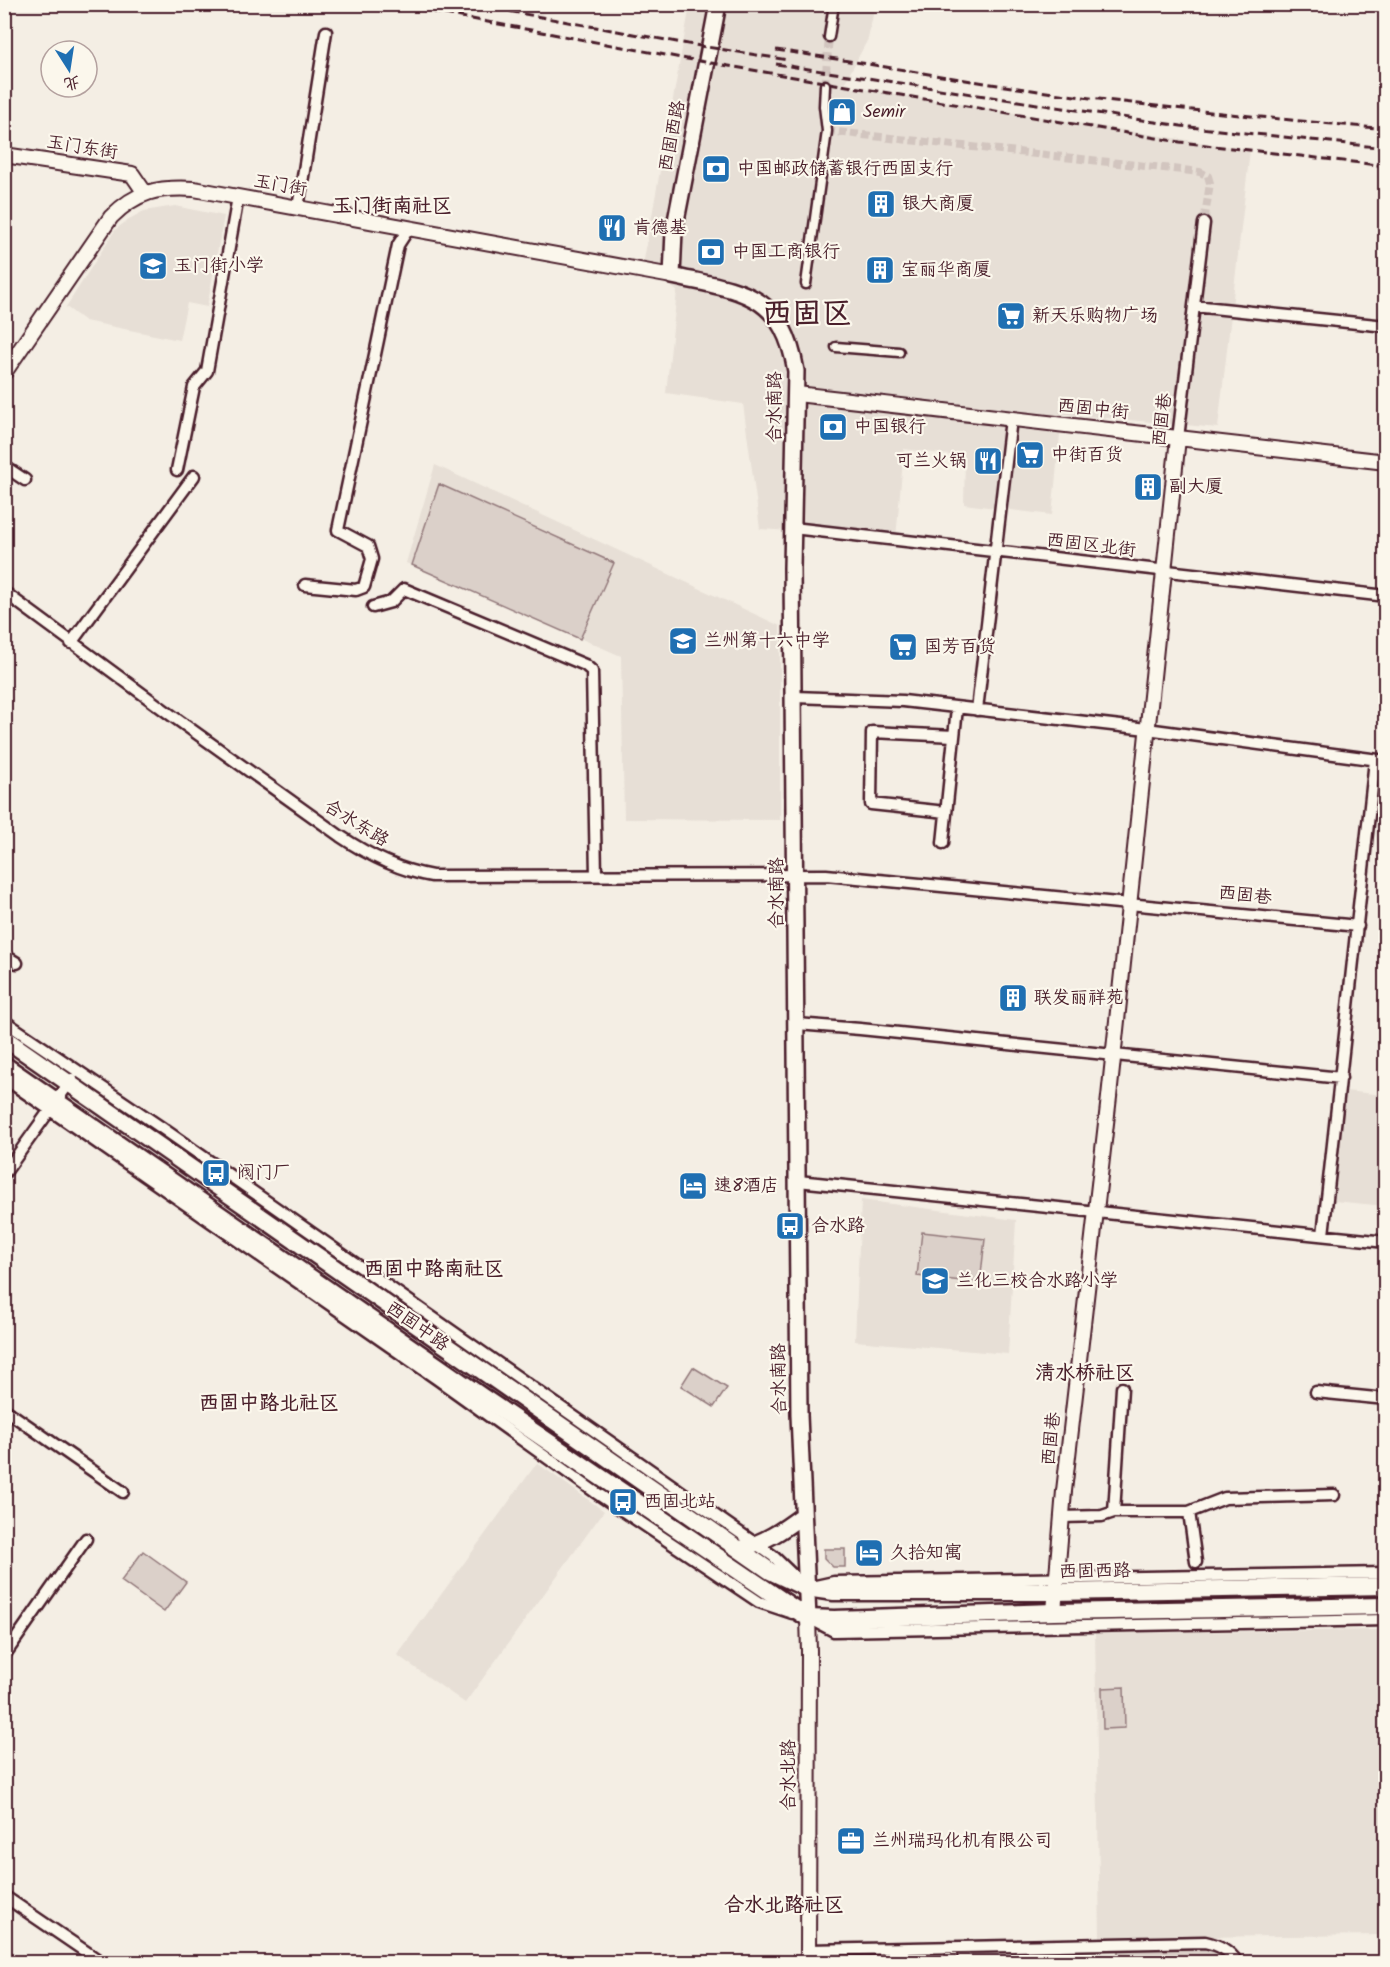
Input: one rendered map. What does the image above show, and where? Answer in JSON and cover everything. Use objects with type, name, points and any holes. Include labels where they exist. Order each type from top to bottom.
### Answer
[{"type":"main road","name":"西固西路","points":[[672,276],[674,231],[718,4]]},
{"type":"main road","name":"合水南路","points":[[672,276],[749,295],[767,307],[787,327],[793,355],[797,394],[793,528],[800,1415],[806,1588]]},
{"type":"main road","name":"西固中路","points":[[4,1038],[73,1077],[493,1378],[770,1571],[806,1588]]},
{"type":"main road","name":"西固中路","points":[[4,1065],[54,1106],[808,1618]]},
{"type":"main road","points":[[481,1396],[493,1378]]},
{"type":"main road","points":[[739,1549],[756,1544],[780,1532],[803,1515]]},
{"type":"main road","name":"西固西路","points":[[806,1588],[834,1592],[1055,1585],[1386,1586]]},
{"type":"main road","name":"合水北路","points":[[806,1588],[808,1618]]},
{"type":"main road","points":[[808,1618],[1386,1606]]},
{"type":"street","points":[[829,37],[834,4]]},
{"type":"street","points":[[298,208],[326,32]]},
{"type":"street","points":[[806,284],[827,131],[824,106],[825,85]]},
{"type":"street","name":"玉门东街","points":[[4,155],[132,174],[145,193]]},
{"type":"street","name":"玉门街","points":[[4,373],[111,217],[124,204],[145,193],[174,188],[194,189],[672,276]]},
{"type":"street","points":[[177,470],[194,387],[207,371],[238,197]]},
{"type":"street","name":"西固巷","points":[[1054,1612],[1062,1517],[1147,729],[1204,223]]},
{"type":"street","points":[[305,585],[356,590],[364,587],[372,559],[368,546],[338,530],[398,245],[409,228]]},
{"type":"street","points":[[1194,306],[1386,326]]},
{"type":"street","points":[[836,347],[899,352]]},
{"type":"street","name":"西固中街","points":[[797,394],[1386,462]]},
{"type":"street","points":[[977,710],[1011,419]]},
{"type":"street","points":[[4,466],[25,480]]},
{"type":"street","points":[[71,642],[194,476]]},
{"type":"street","name":"西固区北街","points":[[793,528],[1386,596]]},
{"type":"street","points":[[373,607],[391,602],[404,589],[585,665],[592,671],[596,875]]},
{"type":"street","name":"合水东路","points":[[4,591],[340,836],[362,851],[416,873],[432,876],[826,875],[1129,903]]},
{"type":"street","points":[[795,697],[903,701],[1147,729],[1380,760],[1358,926],[1323,1235]]},
{"type":"street","points":[[943,843],[957,708]]},
{"type":"street","points":[[946,812],[871,804],[872,732],[954,736]]},
{"type":"street","name":"西固巷","points":[[1129,903],[1358,926]]},
{"type":"street","points":[[4,955],[17,963]]},
{"type":"street","points":[[4,1021],[73,1077],[773,1556],[806,1588]]},
{"type":"street","points":[[797,1024],[1341,1078]]},
{"type":"street","points":[[4,1174],[73,1077]]},
{"type":"street","points":[[4,1078],[54,1106],[595,1492],[763,1604],[808,1618],[834,1631],[1386,1620]]},
{"type":"street","points":[[798,1181],[1386,1242]]},
{"type":"street","points":[[1114,1512],[1122,1388]]},
{"type":"street","points":[[1316,1392],[1386,1399]]},
{"type":"street","points":[[4,1409],[123,1492]]},
{"type":"street","points":[[1062,1517],[1101,1516],[1114,1512],[1189,1512],[1226,1498],[1334,1495]]},
{"type":"street","points":[[1189,1512],[1196,1563]]},
{"type":"street","points":[[4,1656],[86,1539]]},
{"type":"street","points":[[1055,1585],[1386,1573]]},
{"type":"street","name":"合水北路","points":[[808,1618],[808,1956]]},
{"type":"street","points":[[4,1896],[102,1962]]},
{"type":"street","points":[[808,1956],[951,1947],[1204,1942],[1218,1945],[1237,1962]]},
{"type":"street","points":[[951,1947],[951,1962]]},
{"type":"shaded area","points":[[690,5],[875,5],[868,39],[843,86],[1250,150],[1218,428],[1062,414],[1052,515],[964,504],[965,457],[904,449],[896,538],[760,529],[743,404],[666,393],[677,291],[643,265]]},
{"type":"shaded area","name":"玉门街小学","points":[[175,206],[224,216],[207,307],[187,303],[179,340],[85,321],[66,307],[115,230],[144,211]]},
{"type":"shaded area","name":"兰州第十六中学","points":[[435,465],[780,626],[780,820],[624,819],[621,656],[406,563]]},
{"type":"shaded area","points":[[439,484],[614,563],[580,639],[412,565]]},
{"type":"shaded area","points":[[1345,1091],[1385,1095],[1385,1206],[1334,1201]]},
{"type":"shaded area","name":"兰化三校合水路小学","points":[[861,1200],[1016,1220],[1008,1354],[855,1341]]},
{"type":"shaded area","points":[[922,1232],[985,1239],[980,1283],[917,1276]]},
{"type":"shaded area","points":[[693,1367],[727,1388],[714,1407],[681,1386]]},
{"type":"shaded area","points":[[537,1463],[604,1511],[465,1703],[397,1655]]},
{"type":"shaded area","points":[[824,1549],[845,1549],[845,1567],[833,1567],[824,1558]]},
{"type":"shaded area","points":[[143,1551],[186,1582],[164,1612],[121,1581]]},
{"type":"shaded area","points":[[1385,1630],[1385,1935],[1100,1938],[1095,1633]]},
{"type":"shaded area","points":[[1124,1687],[1125,1728],[1103,1729],[1102,1688]]},
{"type":"shaded area","points":[[1210,1948],[1227,1962],[1118,1962],[1118,1949]]},
{"type":"tunnel","points":[[825,85],[829,37]]},
{"type":"tunnel","points":[[827,131],[1200,172],[1208,176],[1210,183],[1204,223]]},
{"type":"railway","points":[[391,4],[687,59],[1180,142],[1386,166]]},
{"type":"railway","points":[[470,4],[788,60]]},
{"type":"railway","points":[[776,50],[1076,96],[1209,112],[1386,129]]},
{"type":"railway","points":[[776,64],[1181,126],[1386,148]]},
{"type":"place","name":"Semir","points":[[842,112]]},
{"type":"place","name":"中国邮政储蓄银行西固支行","points":[[716,169]]},
{"type":"place","name":"银大商厦","points":[[881,204]]},
{"type":"place","name":"肯德基","points":[[612,228]]},
{"type":"place","name":"中国工商银行","points":[[711,252]]},
{"type":"place","name":"玉门街小学","points":[[153,266]]},
{"type":"place","name":"宝丽华商厦","points":[[880,270]]},
{"type":"place","name":"新天乐购物广场","points":[[1011,316]]},
{"type":"place","name":"中国银行","points":[[833,427]]},
{"type":"place","name":"中街百货","points":[[1030,455]]},
{"type":"place","name":"可兰火锅","points":[[988,461]]},
{"type":"place","name":"副大厦","points":[[1148,487]]},
{"type":"place","name":"兰州第十六中学","points":[[683,641]]},
{"type":"place","name":"国芳百货","points":[[903,647]]},
{"type":"place","name":"联发丽祥苑","points":[[1013,998]]},
{"type":"place","name":"阀门厂","points":[[216,1173]]},
{"type":"place","name":"速8酒店","points":[[693,1186]]},
{"type":"place","name":"合水路","points":[[790,1226]]},
{"type":"place","name":"兰化三校合水路小学","points":[[935,1281]]},
{"type":"place","name":"西固北站","points":[[623,1502]]},
{"type":"place","name":"久拾知寓","points":[[869,1553]]},
{"type":"place","name":"兰州瑞玛化机有限公司","points":[[851,1841]]},
{"type":"district","name":"玉门街南社区","points":[[392,207]]},
{"type":"district","name":"西固区","points":[[807,315]]},
{"type":"district","name":"西固中路南社区","points":[[434,1270]]},
{"type":"district","name":"清水桥社区","points":[[1085,1374]]},
{"type":"district","name":"西固中路北社区","points":[[269,1404]]},
{"type":"district","name":"合水北路社区","points":[[784,1906]]}]
